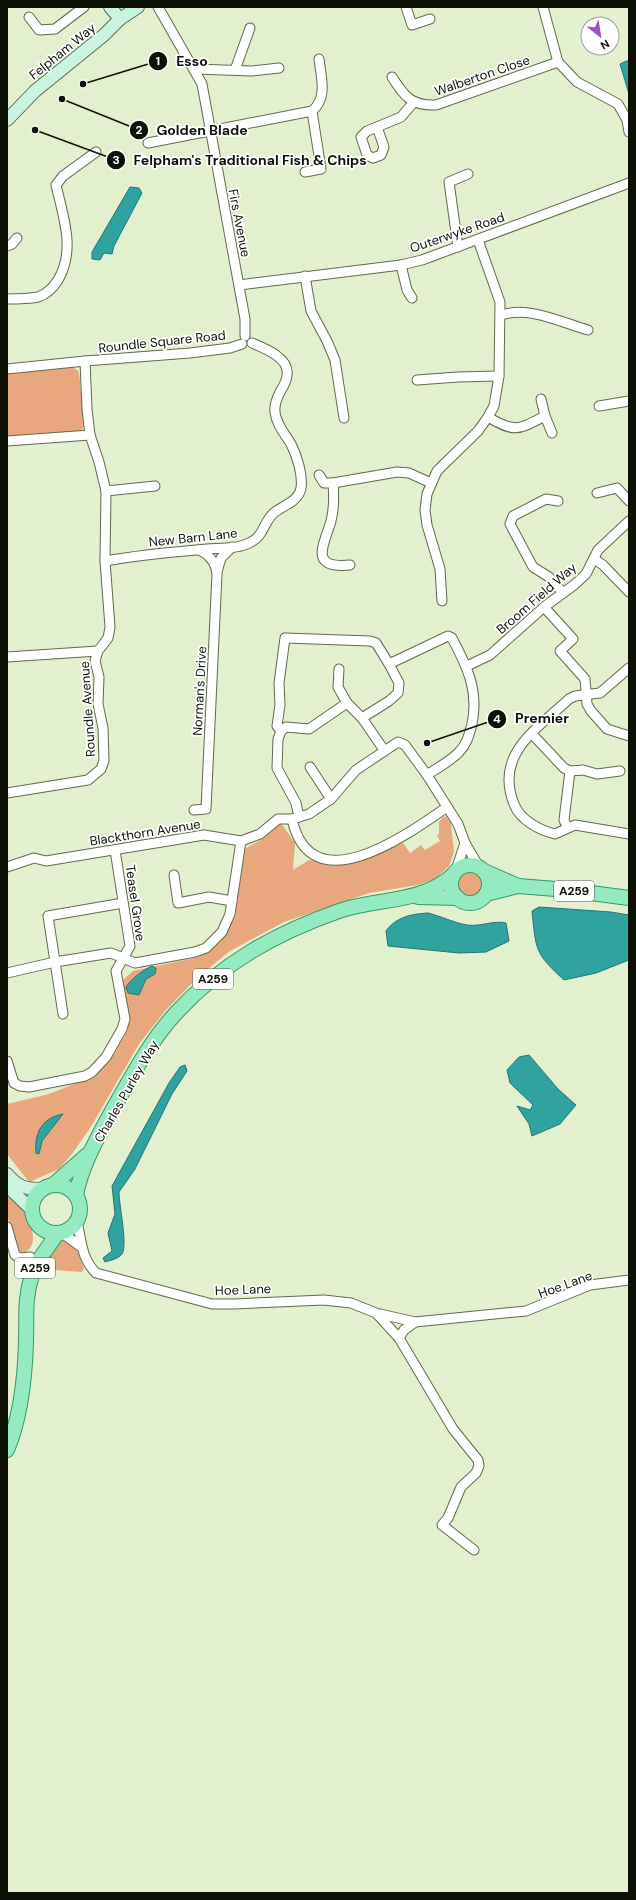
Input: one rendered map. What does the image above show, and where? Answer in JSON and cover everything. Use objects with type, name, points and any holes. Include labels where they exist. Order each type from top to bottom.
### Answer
[{"type":"main road","points":[[110,7],[120,19]]},
{"type":"main road","name":"Felpham Way","points":[[7,120],[35,91],[104,35],[120,19],[138,7]]},
{"type":"main road","points":[[467,865],[481,869],[489,882],[486,894],[482,898],[470,903],[458,898],[451,888],[454,873],[467,865]]},
{"type":"main road","name":"A259","points":[[481,869],[518,886]]},
{"type":"main road","name":"Charles Purley Way","points":[[410,897],[442,885],[454,873]]},
{"type":"main road","name":"A259","points":[[486,894],[518,886],[568,890],[629,898]]},
{"type":"main road","name":"Charles Purley Way","points":[[76,1195],[89,1154],[143,1057],[176,1013],[203,987],[260,945],[293,928],[364,904],[410,897],[458,898]]},
{"type":"main road","name":"Charles Purley Way","points":[[48,1187],[89,1154]]},
{"type":"main road","points":[[7,1174],[16,1184],[30,1189],[66,1187],[76,1195],[81,1208],[77,1222],[73,1227],[60,1234],[50,1233],[37,1225],[32,1210],[21,1197],[8,1188]]},
{"type":"main road","points":[[32,1210],[35,1198],[48,1187]]},
{"type":"main road","name":"A259","points":[[25,1309],[21,1298],[21,1290],[24,1272],[38,1242],[37,1225]]},
{"type":"main road","name":"A259","points":[[7,1450],[22,1388],[26,1340],[25,1309],[29,1286],[39,1258],[60,1234]]},
{"type":"street","points":[[29,17],[39,30],[55,29],[84,7]]},
{"type":"street","name":"Firs Avenue","points":[[158,7],[195,69],[202,84],[212,130],[224,215],[245,319],[244,340]]},
{"type":"street","points":[[406,7],[412,25],[430,19]]},
{"type":"street","points":[[543,7],[558,62],[577,82],[618,104],[627,120],[629,132]]},
{"type":"street","points":[[235,70],[250,28]]},
{"type":"street","points":[[148,143],[312,111],[318,106],[322,97],[319,59]]},
{"type":"street","name":"Walberton Close","points":[[414,102],[426,105],[436,105],[558,62]]},
{"type":"street","points":[[195,69],[252,71],[280,68]]},
{"type":"street","points":[[376,127],[401,117],[414,102],[403,94],[392,76]]},
{"type":"street","points":[[305,172],[321,169],[312,111]]},
{"type":"street","points":[[7,299],[38,297],[48,292],[65,269],[68,235],[56,185],[62,176],[96,152]]},
{"type":"street","points":[[458,247],[449,182],[468,174]]},
{"type":"street","name":"Outerwyke Road","points":[[238,285],[422,260],[629,183]]},
{"type":"street","points":[[7,246],[12,244],[17,238]]},
{"type":"street","points":[[442,601],[440,570],[426,525],[425,510],[431,483],[437,471],[478,431],[488,417],[494,406],[499,376],[500,302],[493,278],[478,240]]},
{"type":"street","points":[[401,264],[407,290],[412,298]]},
{"type":"street","points":[[305,276],[311,311],[335,360],[344,418]]},
{"type":"street","points":[[501,315],[512,311],[526,312],[588,330]]},
{"type":"street","name":"Roundle Square Road","points":[[7,369],[190,353],[230,348],[244,340],[246,347],[252,343]]},
{"type":"street","name":"New Barn Lane","points":[[105,562],[140,555],[232,547],[251,542],[256,538],[269,518],[296,499],[301,488],[298,463],[292,445],[278,423],[275,412],[276,401],[287,376],[288,370],[276,356],[252,343]]},
{"type":"street","name":"Roundle Avenue","points":[[7,794],[88,780],[101,769],[104,761],[103,728],[98,704],[99,677],[95,661],[98,651],[108,638],[110,627],[105,562],[106,491],[99,462],[90,435],[85,361]]},
{"type":"street","points":[[417,380],[458,376],[499,376]]},
{"type":"street","points":[[541,399],[545,416],[552,432]]},
{"type":"street","points":[[599,406],[629,401]]},
{"type":"street","points":[[488,417],[505,427],[515,428],[530,424],[545,416]]},
{"type":"street","points":[[7,441],[90,435]]},
{"type":"street","points":[[319,475],[324,483],[333,483],[397,472],[409,473],[431,483]]},
{"type":"street","points":[[333,483],[334,496],[331,520],[322,546],[322,552],[327,563],[332,566],[350,565]]},
{"type":"street","points":[[106,491],[155,486]]},
{"type":"street","points":[[597,493],[617,488],[629,501]]},
{"type":"street","points":[[558,501],[546,499],[537,502],[513,516],[510,524],[533,567],[549,577],[563,593]]},
{"type":"street","name":"Broom Field Way","points":[[467,666],[490,655],[544,607],[586,574],[598,550],[629,521]]},
{"type":"street","name":"Norman's Drive","points":[[194,810],[206,809],[217,574],[222,558],[232,547]]},
{"type":"street","name":"Norman's Drive","points":[[199,550],[206,553],[213,561],[217,574]]},
{"type":"street","points":[[594,559],[603,564],[629,592]]},
{"type":"street","points":[[544,607],[573,639],[560,651],[585,679],[587,704],[591,711],[607,729],[629,736]]},
{"type":"street","points":[[389,664],[448,636],[452,638],[467,666],[474,692],[475,705],[469,736],[458,753],[427,775]]},
{"type":"street","points":[[281,731],[277,726],[285,638],[370,640],[376,643],[399,683],[398,693],[390,701],[362,718]]},
{"type":"street","points":[[7,657],[98,651]]},
{"type":"street","points":[[629,668],[600,693],[574,696],[532,734],[517,751],[511,762],[508,782],[509,791],[515,807],[523,817],[540,829],[555,834],[561,832],[567,827],[576,825],[629,834]]},
{"type":"street","points":[[339,669],[338,687],[347,703],[362,718],[384,750]]},
{"type":"street","points":[[347,703],[309,729],[286,727],[281,731],[278,739],[277,768],[296,802],[294,830],[310,851],[326,859],[345,860],[396,841],[448,807]]},
{"type":"street","points":[[532,734],[564,768],[570,771],[583,770],[597,774],[620,771]]},
{"type":"street","points":[[7,973],[55,962],[111,953],[135,963],[195,952],[206,948],[222,932],[230,914],[241,841],[260,834],[278,819],[295,818],[309,814],[331,799],[356,770],[398,742],[405,745],[448,807],[460,827],[464,843],[481,869]]},
{"type":"street","points":[[310,767],[331,799]]},
{"type":"street","points":[[567,827],[564,820],[570,771]]},
{"type":"street","name":"Blackthorn Avenue","points":[[7,867],[34,858],[46,861],[204,835],[241,841]]},
{"type":"street","points":[[454,873],[464,843]]},
{"type":"street","name":"Teasel Grove","points":[[115,850],[130,946],[123,958]]},
{"type":"street","points":[[174,876],[178,903],[209,897],[232,901]]},
{"type":"street","points":[[63,1014],[48,916],[124,903]]},
{"type":"street","points":[[7,1061],[14,1084],[29,1087],[85,1076],[98,1067],[106,1057],[122,1029],[125,1018],[116,971],[123,958]]},
{"type":"street","name":"Hoe Lane","points":[[77,1222],[80,1246],[87,1263],[96,1273],[129,1280],[200,1301],[234,1304],[324,1300],[350,1303],[376,1312],[415,1322],[526,1311],[590,1285],[629,1280]]},
{"type":"street","points":[[7,1227],[15,1255],[20,1258],[30,1257]]},
{"type":"street","points":[[60,1234],[80,1246]]},
{"type":"street","name":"Hoe Lane","points":[[376,1312],[399,1338],[453,1429],[478,1460],[479,1466],[476,1473],[461,1487],[448,1518],[442,1525],[474,1550]]},
{"type":"street","points":[[399,1338],[404,1330],[415,1322]]},
{"type":"shaded area","points":[[73,367],[79,372],[84,426],[81,431],[64,434],[7,437],[7,374]]},
{"type":"shaded area","points":[[446,816],[451,824],[454,852],[449,866],[435,879],[418,885],[369,893],[284,922],[230,951],[198,977],[165,1011],[139,1044],[92,1125],[72,1154],[59,1169],[29,1182],[7,1154],[7,1104],[49,1094],[84,1080],[102,1069],[115,1053],[128,1030],[123,980],[133,971],[199,957],[220,942],[227,932],[231,919],[235,918],[243,850],[264,838],[281,823],[295,843],[293,870],[309,860],[332,863],[364,859],[403,843],[410,853],[421,845],[425,850],[440,841],[437,836],[439,834],[439,822]],"holes":[[[54,1124],[42,1141],[35,1145],[41,1128]]]},
{"type":"shaded area","points":[[470,871],[479,875],[483,884],[479,893],[470,897],[461,893],[457,884],[461,875]]},
{"type":"shaded area","points":[[11,1197],[24,1211],[32,1232],[32,1245],[28,1250],[22,1253],[17,1252],[7,1214],[7,1199]]},
{"type":"shaded area","points":[[60,1241],[70,1242],[76,1249],[84,1268],[82,1272],[39,1269]]},
{"type":"water","points":[[629,60],[629,94],[620,64]]},
{"type":"water","points":[[130,187],[139,188],[142,193],[114,246],[112,254],[104,253],[100,260],[92,259],[92,252]]},
{"type":"water","points":[[539,907],[611,912],[629,915],[629,960],[596,973],[564,980],[542,957],[536,943],[532,911]]},
{"type":"water","points":[[428,913],[467,925],[497,922],[506,923],[509,941],[486,952],[459,953],[388,946],[386,931],[394,922],[410,915]]},
{"type":"water","points":[[152,966],[156,968],[155,974],[146,979],[139,995],[128,993],[126,987],[128,984]]},
{"type":"water","points":[[529,1055],[558,1089],[576,1105],[560,1124],[532,1136],[529,1124],[517,1106],[530,1110],[533,1105],[510,1083],[507,1070],[519,1057]]},
{"type":"water","points":[[185,1065],[187,1071],[172,1094],[135,1169],[119,1192],[124,1234],[124,1249],[122,1254],[118,1257],[105,1262],[103,1258],[112,1251],[108,1233],[115,1214],[112,1186],[169,1083],[180,1067]]},
{"type":"water","points":[[63,1114],[42,1141],[39,1154],[36,1153],[36,1139],[41,1128],[50,1119]]},
{"type":"place","name":"Esso","points":[[83,84]]},
{"type":"place","name":"Golden Blade","points":[[62,99]]},
{"type":"place","name":"Felpham's Traditional Fish & Chips","points":[[35,130]]},
{"type":"place","name":"Premier","points":[[427,743]]}]
